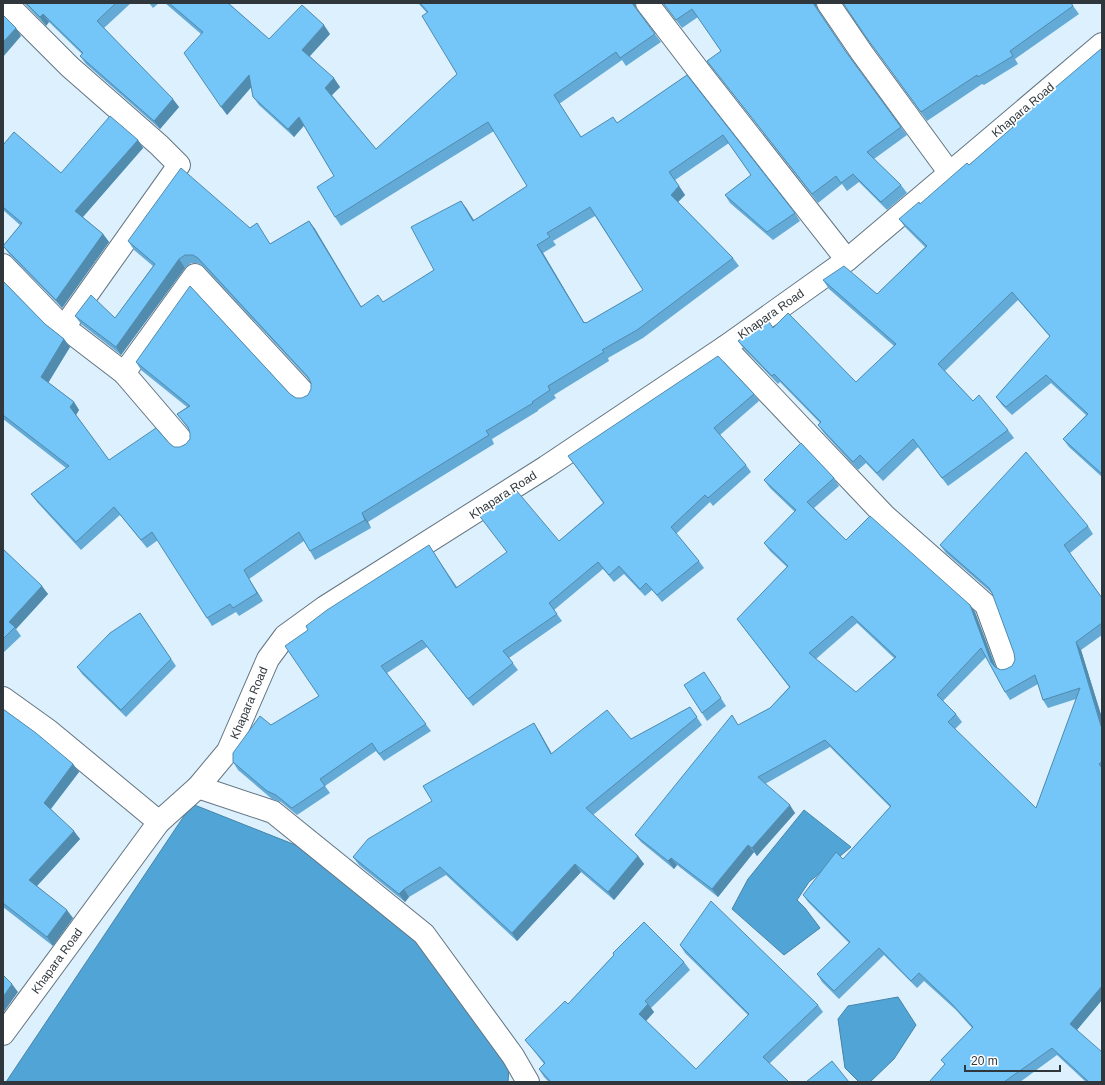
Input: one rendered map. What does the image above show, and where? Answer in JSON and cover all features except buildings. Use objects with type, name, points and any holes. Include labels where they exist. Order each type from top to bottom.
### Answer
[{"type":"street","points":[[6,3],[70,67],[159,145],[179,165],[64,327]]},
{"type":"street","points":[[647,3],[848,260]]},
{"type":"street","points":[[828,3],[862,53],[949,172]]},
{"type":"street","name":"Khapara Road","points":[[3,1034],[159,822],[198,787],[228,751],[268,659],[284,636],[325,607],[546,467],[725,347],[848,260],[949,172],[1099,53]]},
{"type":"street","points":[[3,264],[64,327],[124,373],[184,443]]},
{"type":"street","points":[[124,373],[195,275],[305,394]]},
{"type":"street","points":[[725,347],[885,516],[986,605],[1008,665]]},
{"type":"street","points":[[3,698],[49,732],[159,822]]},
{"type":"street","points":[[198,787],[273,812],[424,934],[513,1056],[528,1082]]},
{"type":"water","points":[[192,804],[303,848],[436,958],[509,1068],[508,1082],[6,1082]]},
{"type":"water","points":[[804,810],[851,847],[809,882],[797,900],[820,928],[784,955],[732,909],[748,879]]},
{"type":"water","points":[[898,997],[916,1025],[894,1059],[870,1082],[859,1082],[845,1068],[838,1019],[848,1006]]}]
